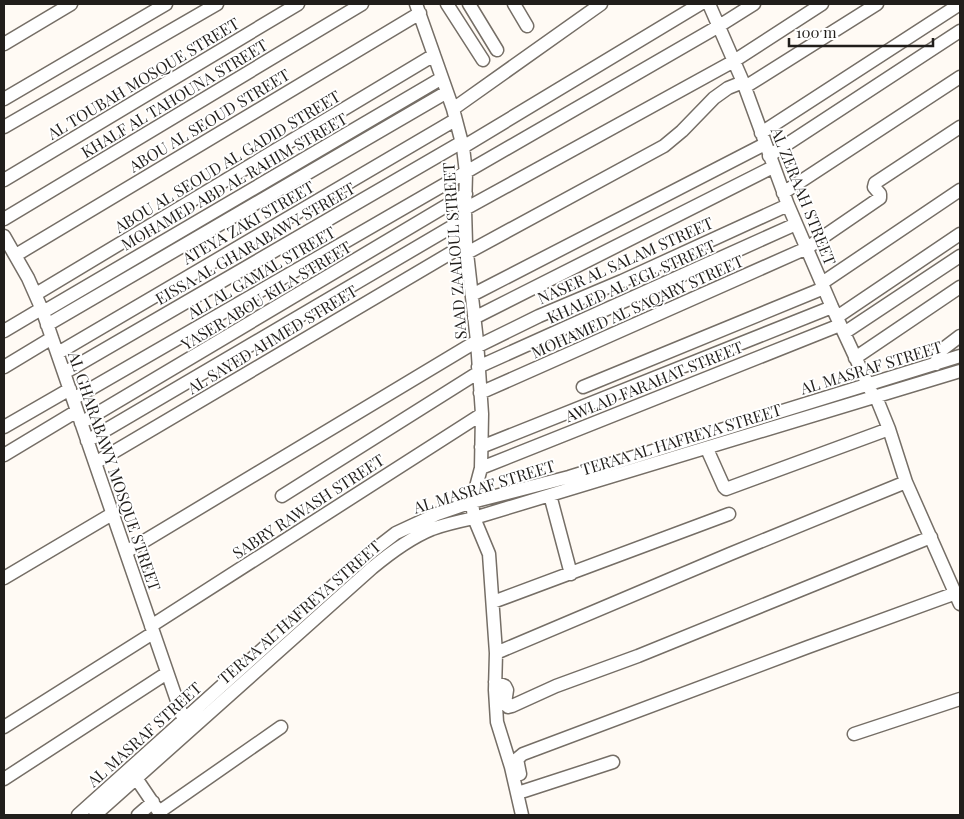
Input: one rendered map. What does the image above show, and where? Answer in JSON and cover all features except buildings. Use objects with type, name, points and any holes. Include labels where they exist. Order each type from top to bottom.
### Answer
[{"type":"street","points":[[4,44],[71,4]]},
{"type":"street","points":[[4,99],[166,4]]},
{"type":"street","points":[[4,127],[217,4]]},
{"type":"street","name":"AL TOUBAH MOSQUE STREET","points":[[4,180],[298,4]]},
{"type":"street","name":"KHALF AL TAHOUNA STREET","points":[[4,219],[362,4]]},
{"type":"street","points":[[447,4],[483,60]]},
{"type":"street","points":[[469,4],[496,50]]},
{"type":"street","points":[[514,4],[527,26]]},
{"type":"street","name":"ATEYA ZAKI STREET","points":[[58,353],[454,114],[602,4]]},
{"type":"street","name":"EISSA AL GHARABAWY STREET","points":[[64,373],[463,144],[700,4]]},
{"type":"street","name":"AL ZERAAH STREET","points":[[709,4],[744,85],[796,224],[855,358],[889,429],[906,482],[958,598]]},
{"type":"street","name":"ALI AL GAMAL STREET","points":[[4,427],[71,394],[466,173],[719,26],[739,8],[754,4]]},
{"type":"street","points":[[87,441],[465,214],[734,61],[822,4]]},
{"type":"street","name":"AL SAYED AHMED STREET","points":[[95,463],[467,248],[664,146],[686,127],[714,98],[728,88],[744,85],[877,4]]},
{"type":"street","points":[[472,295],[767,150],[960,4]]},
{"type":"street","name":"SAAD ZAALOUL STREET","points":[[418,8],[463,144],[466,173],[465,214],[467,248],[482,414],[481,468],[472,502]]},
{"type":"street","name":"ABOU AL SEOUD STREET","points":[[11,254],[418,8]]},
{"type":"street","points":[[474,318],[767,150],[960,31]]},
{"type":"street","name":"ABOU AL SEOUD AL GADID STREET","points":[[36,294],[434,55]]},
{"type":"street","name":"NASER AL SALAM STREET","points":[[126,552],[476,344],[622,281],[786,199],[960,77]]},
{"type":"street","name":"MOHAMED ABD AL RAHIM STREET","points":[[4,331],[42,311],[442,78]]},
{"type":"street","points":[[47,326],[447,92]]},
{"type":"street","name":"MOHAMED AL SAQARY STREET","points":[[480,393],[807,248],[880,198],[880,194],[874,187],[875,183],[960,127]]},
{"type":"street","points":[[583,387],[823,285],[960,190]]},
{"type":"street","name":"YASER ABOU KILA STREET","points":[[4,455],[79,417],[300,294],[466,194]]},
{"type":"street","name":"KHALED AL EGL STREET","points":[[282,496],[478,370],[796,224]]},
{"type":"street","points":[[838,320],[960,234]]},
{"type":"street","name":"AL GHARABAWY MOSQUE STREET","points":[[4,236],[11,254],[36,294],[58,353],[184,721]]},
{"type":"street","points":[[481,447],[838,320],[960,256]]},
{"type":"street","points":[[855,358],[960,287]]},
{"type":"street","name":"AWLAD FARAHAT STREET","points":[[481,468],[838,320]]},
{"type":"street","points":[[936,364],[939,352],[960,336]]},
{"type":"street","points":[[4,367],[52,338]]},
{"type":"street","name":"AL MASRAF STREET","points":[[78,815],[381,543],[414,523],[472,502],[569,476],[960,356]]},
{"type":"street","name":"TERAA AL HAFREYA STREET","points":[[95,815],[385,557],[402,545],[432,529],[960,372]]},
{"type":"street","name":"SABRY RAWASH STREET","points":[[4,727],[482,414]]},
{"type":"street","points":[[706,449],[726,489],[889,429]]},
{"type":"street","points":[[496,653],[906,482]]},
{"type":"street","points":[[550,495],[570,574]]},
{"type":"street","points":[[472,502],[474,518],[489,554],[496,653],[497,722],[520,792]]},
{"type":"street","points":[[4,578],[112,514]]},
{"type":"street","points":[[493,602],[729,514]]},
{"type":"street","points":[[495,682],[505,686],[507,690],[505,703],[508,707],[512,706],[556,686],[647,652],[931,537]]},
{"type":"street","points":[[522,815],[517,762],[519,756],[523,754],[808,646],[958,598]]},
{"type":"street","points":[[4,779],[167,673]]},
{"type":"street","points":[[854,734],[960,699]]},
{"type":"street","points":[[138,815],[158,810],[281,727]]},
{"type":"street","points":[[520,792],[613,762]]},
{"type":"street","points":[[136,778],[158,810]]}]
